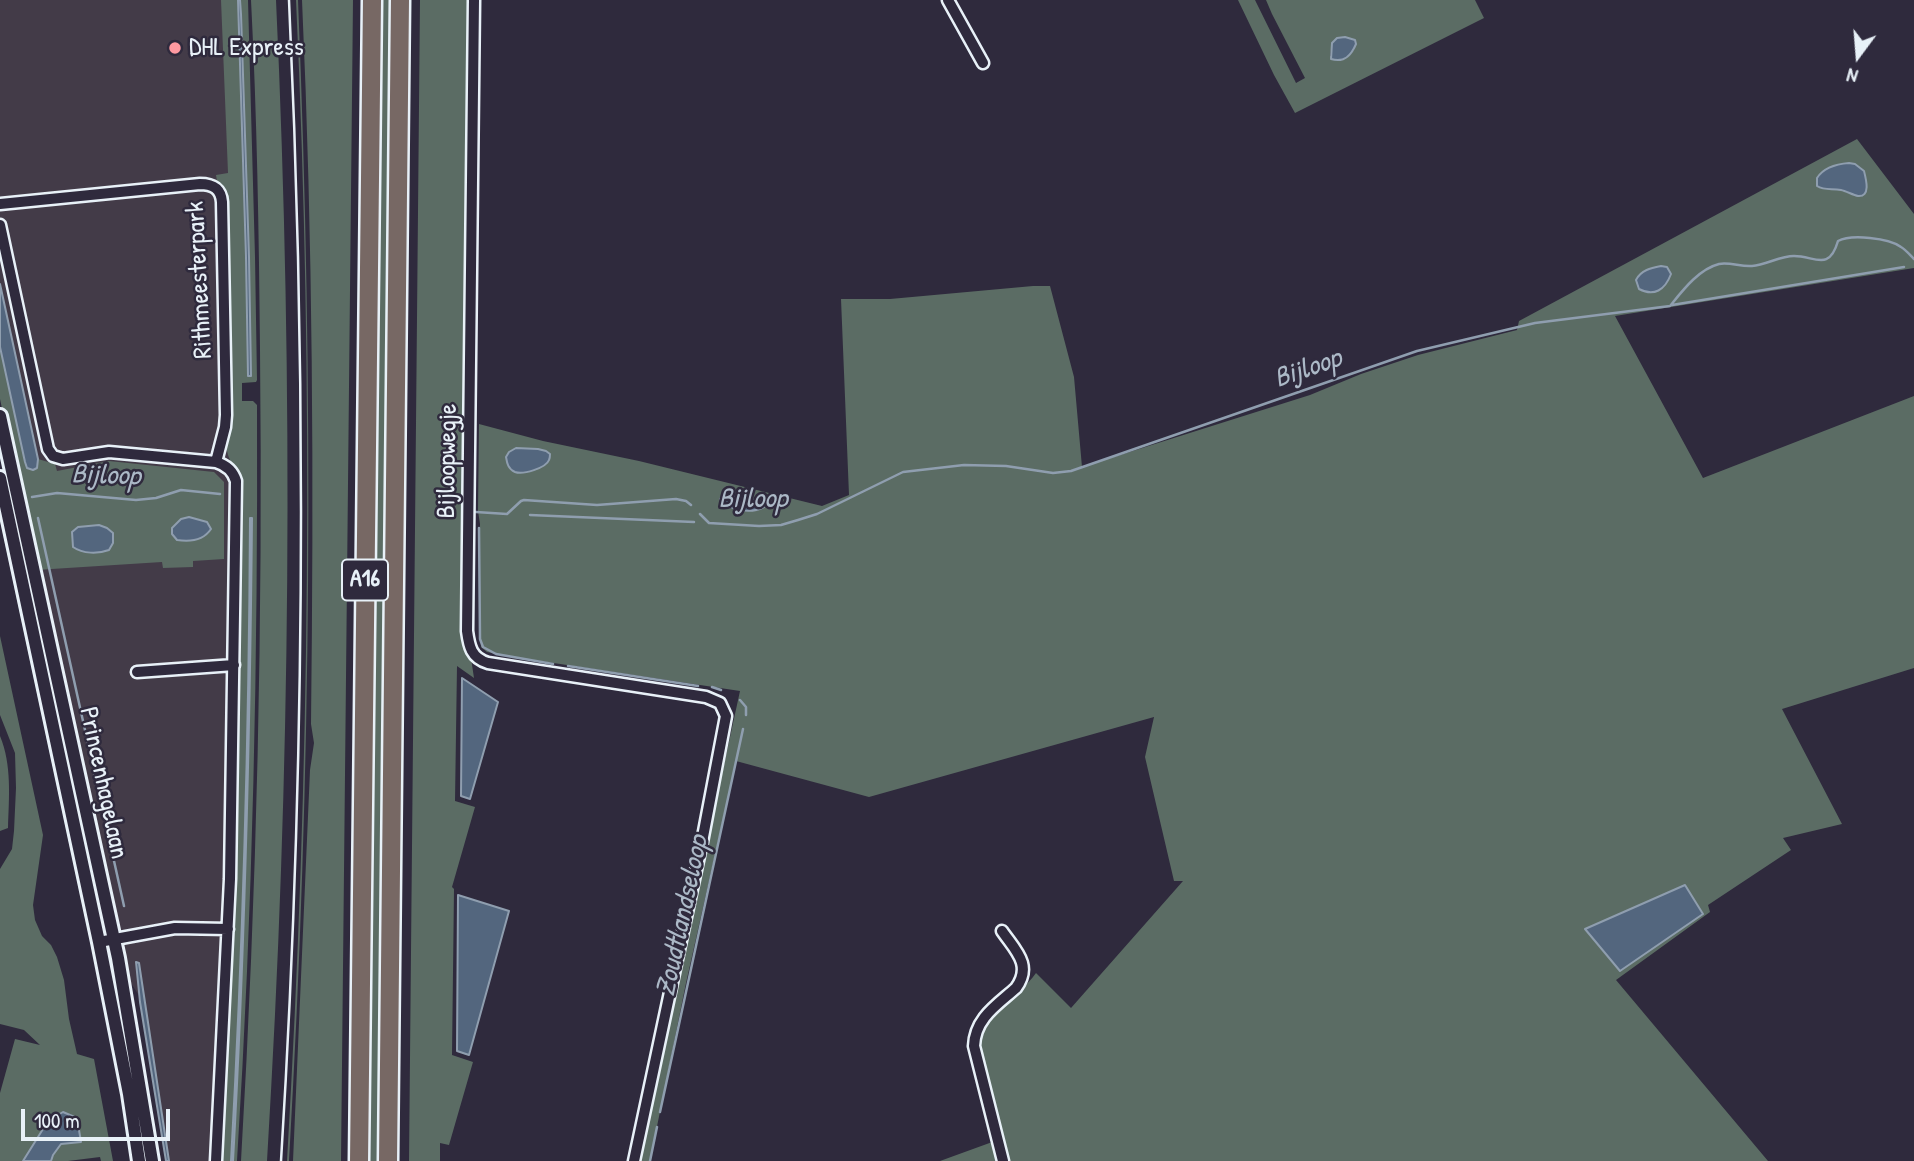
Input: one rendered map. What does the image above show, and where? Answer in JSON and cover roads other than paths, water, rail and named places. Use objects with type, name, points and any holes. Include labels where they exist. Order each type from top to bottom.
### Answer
[{"type":"highway","name":"A16","points":[[359,1161],[372,0]]},
{"type":"highway","name":"A16","points":[[388,1161],[400,0]]},
{"type":"main road","name":"Princenhagelaan","points":[[0,416],[114,939],[152,1161]]},
{"type":"main road","name":"Princenhagelaan","points":[[0,478],[99,942],[129,1094],[139,1161]]},
{"type":"street","name":"Bijloopwegje","points":[[474,0],[467,631],[469,646],[477,658],[488,663],[706,696],[720,703],[726,716],[634,1161]]},
{"type":"street","points":[[948,0],[982,63]]},
{"type":"street","name":"Rithmeesterpark","points":[[0,204],[200,184],[212,186],[219,191],[222,202],[226,415],[216,462]]},
{"type":"street","points":[[0,225],[51,454],[66,460],[109,452],[216,462],[224,465],[235,477],[228,929],[216,1161]]},
{"type":"street","points":[[137,672],[234,665]]},
{"type":"street","points":[[99,942],[175,928],[228,929]]},
{"type":"street","points":[[1002,931],[1021,960],[1024,971],[1016,988],[979,1023],[975,1031],[974,1046],[1003,1161]]},
{"type":"water","points":[[238,0],[241,14],[251,376],[248,376]]},
{"type":"water","points":[[1337,38],[1355,40],[1352,52],[1343,59],[1331,59],[1332,43]]},
{"type":"water","points":[[1849,163],[1864,171],[1867,187],[1865,194],[1858,196],[1817,186],[1817,178],[1823,171],[1835,165]]},
{"type":"water","points":[[1661,266],[1667,267],[1671,274],[1666,284],[1654,292],[1639,289],[1636,280],[1641,274]]},
{"type":"water","points":[[0,284],[38,459],[37,468],[33,470],[27,468],[25,462],[0,347]]},
{"type":"water","points":[[516,448],[546,451],[550,458],[544,466],[534,470],[515,472],[509,468],[506,457]]},
{"type":"water","points":[[723,495],[757,501],[764,507],[753,510],[734,509],[720,499]]},
{"type":"water","points":[[189,517],[207,522],[211,529],[196,540],[177,540],[172,534],[172,528],[181,519]]},
{"type":"water","points":[[250,518],[246,840],[241,1000],[231,1161],[245,839]]},
{"type":"water","points":[[99,525],[113,533],[113,543],[109,550],[91,553],[73,547],[72,532],[78,527]]},
{"type":"water","points":[[462,678],[498,702],[470,799],[461,796]]},
{"type":"water","points":[[1685,885],[1703,914],[1620,971],[1585,929]]},
{"type":"water","points":[[458,895],[509,911],[469,1055],[457,1051]]},
{"type":"water","points":[[136,962],[139,963],[169,1161],[166,1161]]},
{"type":"water","points":[[63,1112],[77,1118],[81,1142],[61,1144],[51,1161],[23,1161],[48,1121]]},
{"type":"waterway","name":"Bijloop","points":[[700,514],[709,523],[781,525],[817,514],[903,472],[964,465],[1006,466],[1053,473],[1071,471],[1417,351],[1535,323],[1670,306],[1698,275],[1719,264],[1752,266],[1794,256],[1826,259],[1834,251],[1838,241],[1860,237],[1895,244],[1914,259]]},
{"type":"waterway","points":[[1672,305],[1904,267]]},
{"type":"waterway","name":"Bijloop","points":[[32,497],[57,493],[136,500],[156,498],[181,490],[220,494]]},
{"type":"waterway","name":"Bijloop","points":[[476,512],[507,514],[524,500],[597,505],[676,499],[691,505]]},
{"type":"waterway","points":[[530,515],[694,522]]},
{"type":"waterway","points":[[38,518],[124,906]]},
{"type":"waterway","name":"Zoudtlandseloop","points":[[479,528],[480,639],[483,647],[496,654],[553,664]]},
{"type":"waterway","name":"Zoudtlandseloop","points":[[568,666],[698,686]]},
{"type":"waterway","name":"Zoudtlandseloop","points":[[712,687],[721,690]]},
{"type":"waterway","name":"Zoudtlandseloop","points":[[740,700],[746,707],[746,715]]},
{"type":"waterway","name":"Zoudtlandseloop","points":[[660,1112],[743,729]]},
{"type":"waterway","name":"Zoudtlandseloop","points":[[650,1161],[657,1127]]},
{"type":"railway","points":[[281,1161],[295,871],[301,580],[299,290],[289,0]]},
{"type":"place","name":"DHL Express","points":[[175,48]]}]
